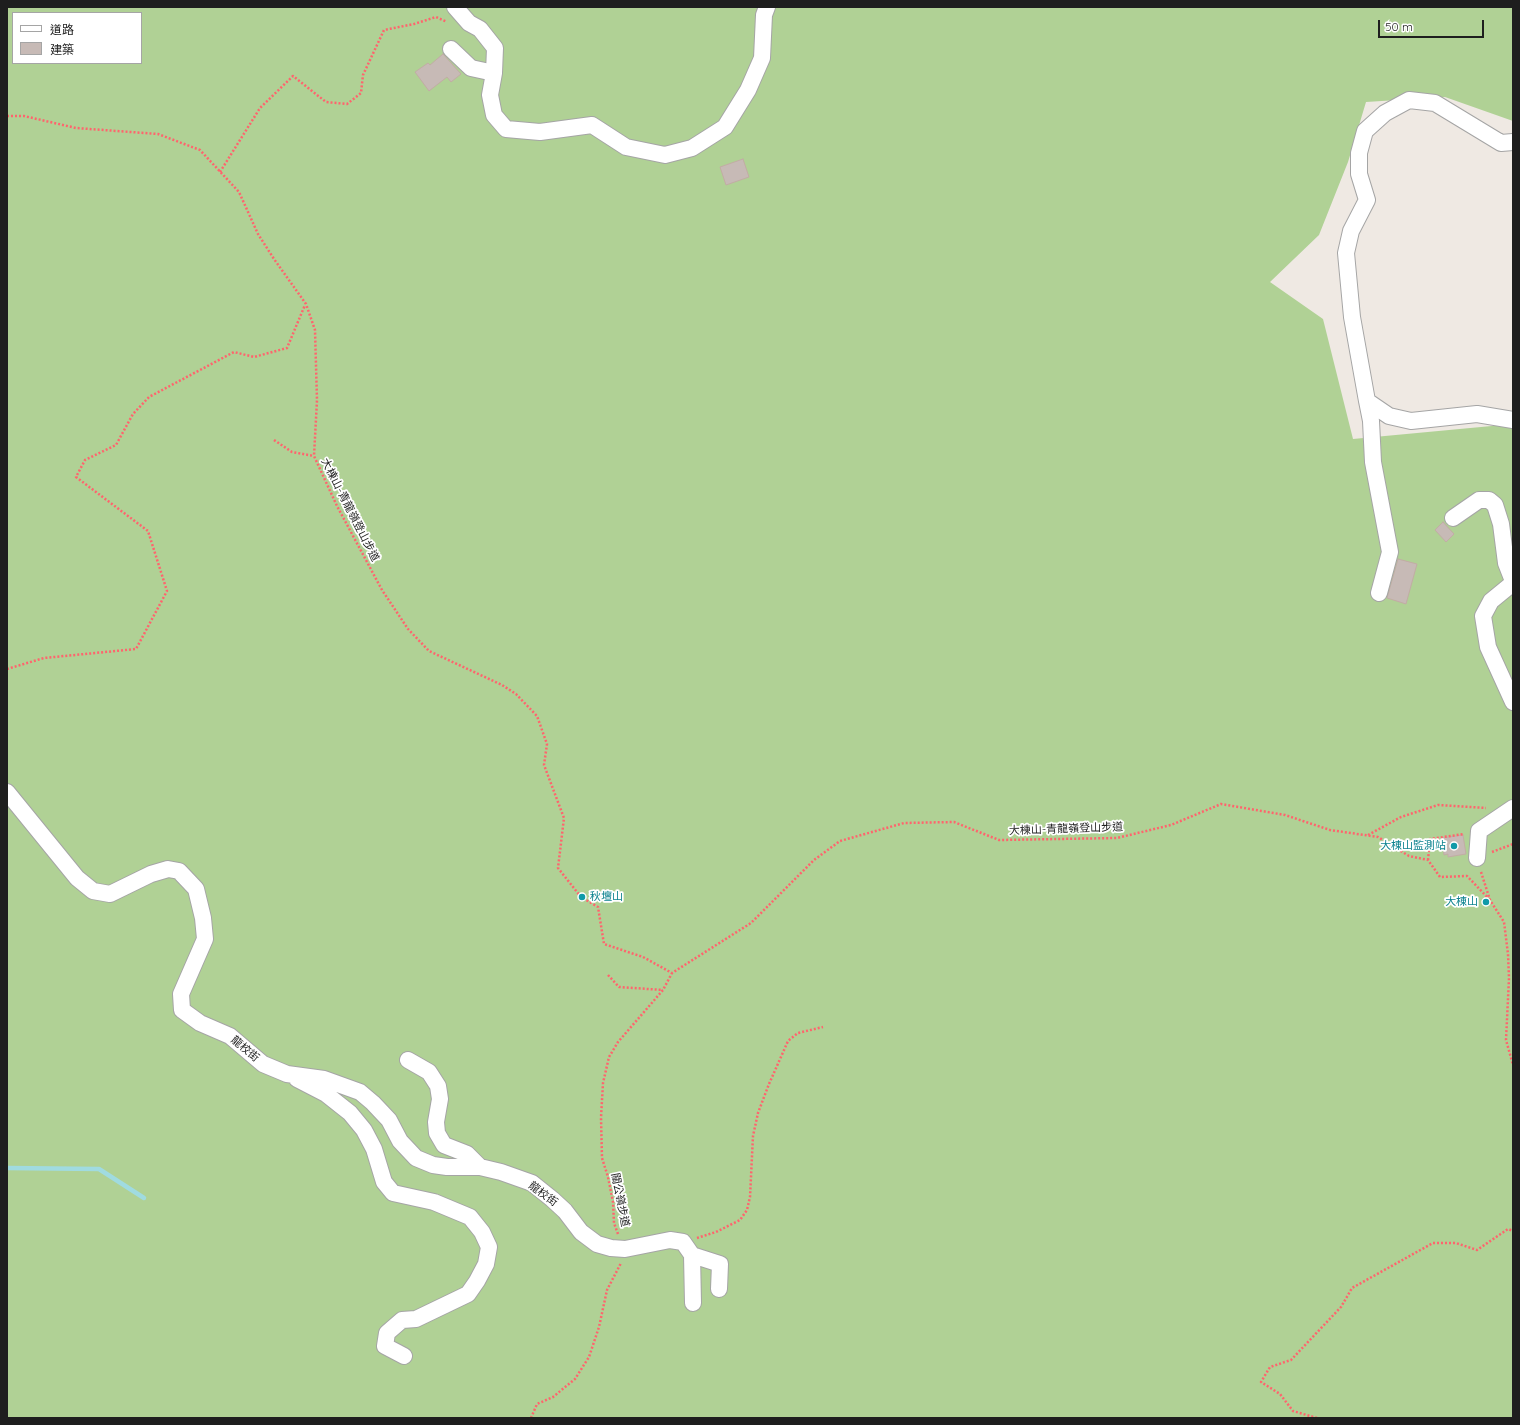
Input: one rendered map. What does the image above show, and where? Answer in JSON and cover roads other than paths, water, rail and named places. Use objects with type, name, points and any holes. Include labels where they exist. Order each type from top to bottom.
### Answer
[{"type":"street","points":[[455,7],[469,23],[480,29],[495,48],[494,73],[490,95],[494,115],[506,129],[540,132],[592,125],[626,147],[665,155],[692,148],[725,127],[748,90],[762,58],[764,15],[767,7]]},
{"type":"street","points":[[451,49],[471,68],[494,73]]},
{"type":"street","points":[[1379,593],[1390,552],[1373,462],[1367,401],[1352,317],[1346,253],[1351,231],[1367,200],[1359,174],[1359,153],[1365,131],[1385,113],[1409,100],[1421,100],[1435,103],[1501,143],[1513,142]]},
{"type":"street","points":[[1367,401],[1389,416],[1411,421],[1477,414],[1513,420]]},
{"type":"street","points":[[1453,518],[1479,500],[1489,500],[1494,505],[1501,524],[1506,563],[1513,582],[1490,601],[1482,616],[1488,647],[1513,702]]},
{"type":"street","name":"龍校街","points":[[7,792],[77,878],[93,891],[110,894],[151,874],[168,869],[179,870],[196,889],[203,918],[205,939],[181,994],[182,1010],[200,1023],[230,1036],[263,1064],[287,1074],[324,1079],[360,1092],[389,1120],[400,1141],[416,1158],[433,1165],[447,1167],[480,1167],[501,1172],[532,1183],[565,1211],[581,1232],[597,1244],[612,1248],[625,1249],[670,1240],[720,1264],[720,1289]]},
{"type":"street","points":[[1477,858],[1479,831],[1510,811]]},
{"type":"street","points":[[408,1060],[430,1072],[438,1086],[440,1099],[436,1127],[437,1133],[444,1145],[467,1154],[480,1167]]},
{"type":"street","points":[[287,1074],[326,1094],[350,1113],[364,1130],[374,1149],[384,1182],[393,1193],[434,1202],[470,1217],[482,1232],[489,1247],[486,1264],[477,1282],[468,1294],[416,1319],[402,1320],[387,1332],[385,1346],[404,1356]]},
{"type":"street","points":[[688,1249],[693,1303]]},
{"type":"waterway","points":[[7,1168],[99,1169],[144,1198]]},
{"type":"place","name":"大棟山監測站","points":[[1454,846]]},
{"type":"place","name":"秋壇山","points":[[582,897]]},
{"type":"place","name":"大棟山","points":[[1486,902]]}]
